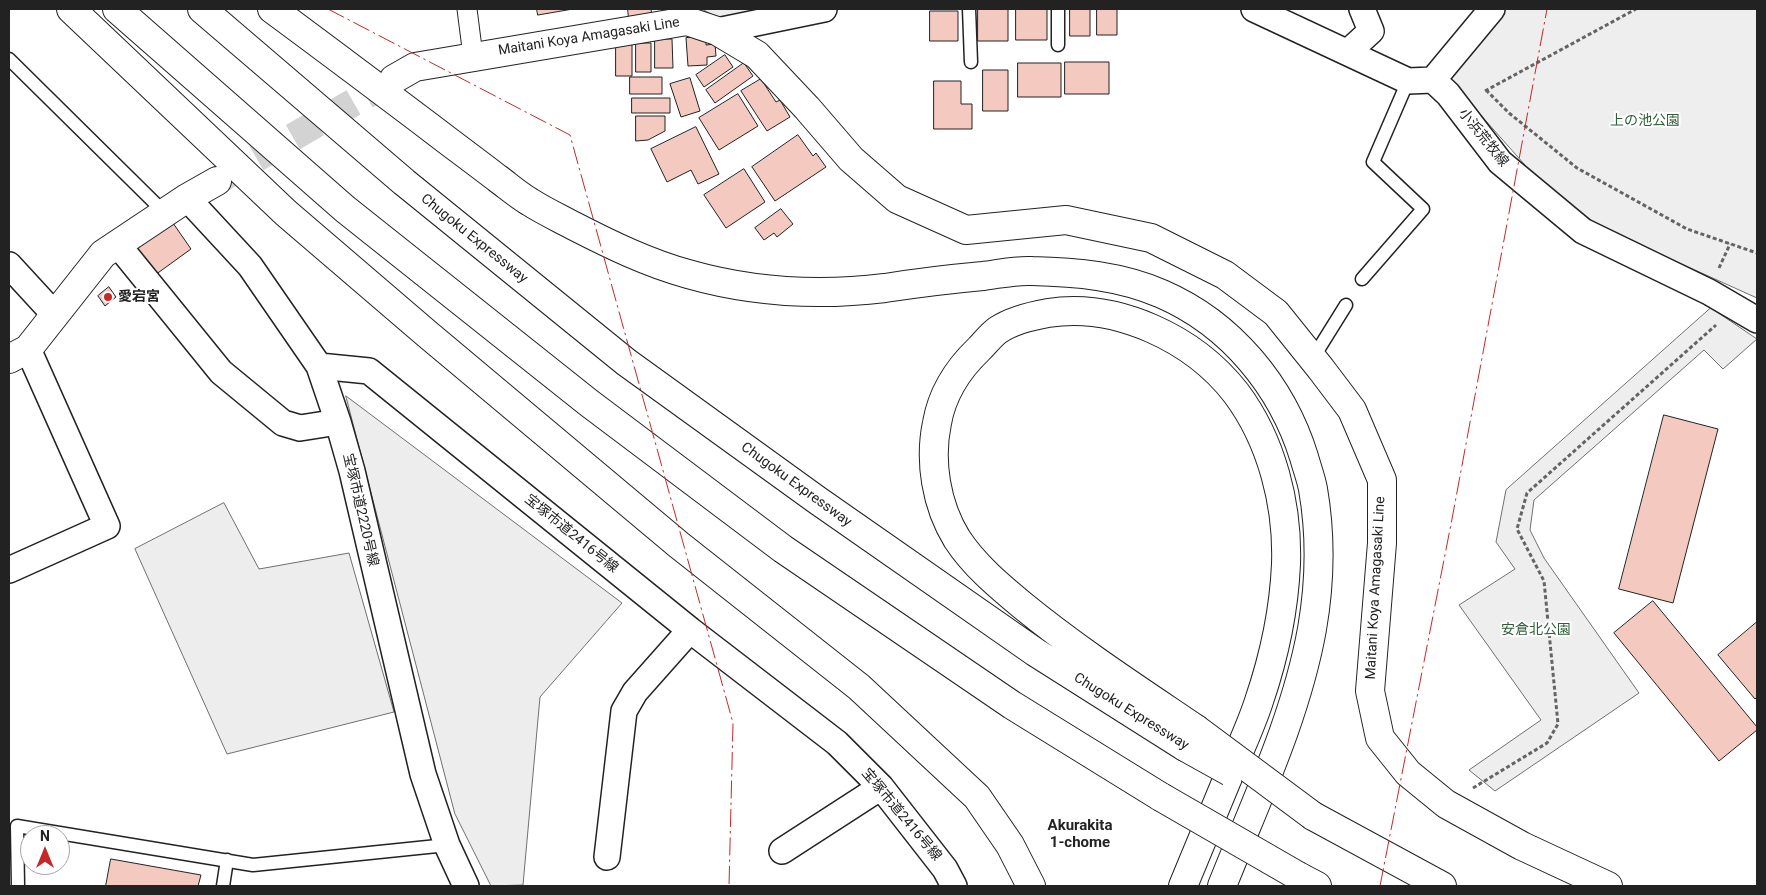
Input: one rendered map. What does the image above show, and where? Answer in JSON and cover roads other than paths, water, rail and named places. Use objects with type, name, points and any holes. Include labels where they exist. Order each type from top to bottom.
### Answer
[{"type":"main road","points":[[71,9],[286,213],[418,327],[679,544],[859,686],[978,798],[1010,845],[1031,886]]},
{"type":"main road","points":[[117,9],[345,209],[605,415],[783,550],[1012,705],[1161,797],[1308,881]]},
{"type":"main road","name":"Chugoku Expressway","points":[[202,9],[404,182],[626,362],[817,500],[1035,652],[1191,738],[1312,816],[1442,886]]},
{"type":"main road","points":[[272,9],[530,202],[616,248],[654,263],[688,274],[731,284],[772,290],[827,293],[1025,270],[1072,272],[1110,278],[1162,294],[1224,333],[1249,358],[1272,387],[1290,418],[1313,486],[1319,543],[1318,589],[1312,632],[1299,680],[1282,736],[1222,886]]},
{"type":"main road","name":"Maitani Koya Amagasaki Line","points":[[394,79],[415,67],[684,15],[717,31],[757,55],[808,108],[851,158],[898,199],[966,230],[1066,220],[1151,238],[1225,275],[1276,313],[1352,410],[1382,480],[1382,543],[1370,691],[1380,738],[1408,773],[1446,804],[1522,846],[1608,886]]},
{"type":"main road","points":[[18,354],[55,314],[103,254],[187,198],[217,181]]},
{"type":"main road","points":[[1183,886],[1259,704],[1281,614],[1286,566],[1286,539],[1278,484],[1272,461],[1252,419],[1236,394],[1213,369],[1179,343],[1141,323],[1104,312],[1067,310],[1027,317],[997,331],[964,363],[947,391],[938,414],[934,437],[935,476],[943,509],[957,539],[988,576],[1059,636],[1191,738]]},
{"type":"street","points":[[467,9],[473,56]]},
{"type":"street","points":[[717,31],[824,9]]},
{"type":"street","points":[[1254,9],[1408,81],[1433,80],[1492,9]]},
{"type":"street","points":[[1348,52],[1371,31],[1362,9]]},
{"type":"street","name":"小浜荒牧線","points":[[1433,80],[1457,106],[1500,162],[1583,231],[1709,292],[1747,314]]},
{"type":"street","points":[[187,198],[250,266],[319,366]]},
{"type":"street","points":[[118,245],[221,372],[283,423],[300,428],[338,422]]},
{"type":"street","points":[[9,265],[55,314]]},
{"type":"street","points":[[9,570],[107,526],[18,354]]},
{"type":"street","name":"宝塚市道2220号線","points":[[319,366],[352,472],[422,774],[447,845],[466,886]]},
{"type":"street","name":"宝塚市道2416号線","points":[[319,366],[369,371],[690,630],[837,743],[881,787],[946,869],[954,886]]},
{"type":"street","points":[[607,858],[624,711],[635,692],[690,630]]},
{"type":"street","points":[[782,851],[881,787]]},
{"type":"lane","points":[[968,9],[971,62]]},
{"type":"lane","points":[[1058,9],[1058,45]]},
{"type":"lane","points":[[9,59],[165,213]]},
{"type":"lane","points":[[1362,279],[1423,209],[1373,162],[1408,81]]},
{"type":"lane","points":[[1312,358],[1346,305]]},
{"type":"lane","points":[[18,886],[17,826],[253,865],[447,845]]},
{"type":"lane","points":[[223,886],[227,860]]},
{"type":"tunnel","points":[[220,179],[394,79]]},
{"type":"place","name":"愛宕宮","points":[[108,297]]},
{"type":"district","name":"Akurakita 1-chome","points":[[1080,834]]},
{"type":"park label","name":"上の池公園","points":[[1645,121]]},
{"type":"park label","name":"安倉北公園","points":[[1536,630]]}]
